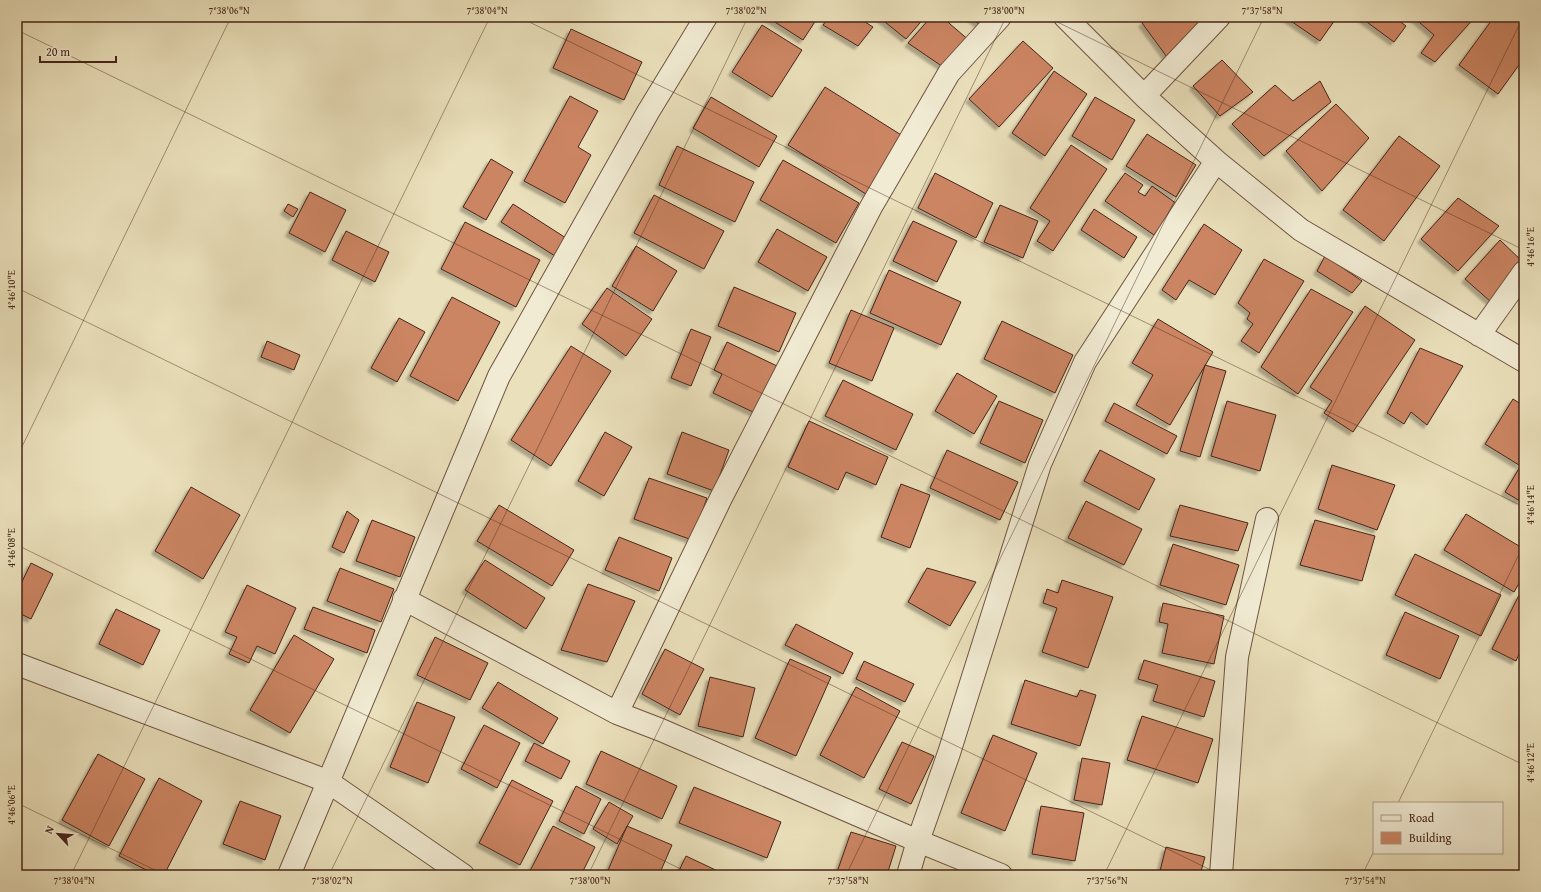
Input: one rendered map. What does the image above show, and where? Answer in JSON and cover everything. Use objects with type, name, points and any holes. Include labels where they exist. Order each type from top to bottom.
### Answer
[{"type":"street","points":[[289,875],[327,781],[499,376],[648,112],[706,17]]},
{"type":"street","points":[[617,713],[721,498],[871,207],[949,73],[1000,17]]},
{"type":"street","points":[[1065,17],[1144,96],[1216,161],[1301,230],[1524,361]]},
{"type":"street","points":[[1144,96],[1219,17]]},
{"type":"street","points":[[908,875],[918,841],[949,754],[1040,464],[1085,362],[1216,161]]},
{"type":"street","points":[[1479,335],[1524,272]]},
{"type":"street","points":[[1221,875],[1237,657],[1267,519]]},
{"type":"street","points":[[404,599],[617,713],[661,730],[918,841],[1001,875]]},
{"type":"street","points":[[18,668],[327,781],[463,875]]},
{"type":"building","points":[[767,17],[818,17],[803,40]]},
{"type":"building","points":[[829,17],[857,17],[873,27],[858,46],[823,25]]},
{"type":"building","points":[[925,17],[906,39],[880,18]]},
{"type":"building","points":[[931,17],[942,17],[971,42],[946,69],[908,43]]},
{"type":"building","points":[[970,17],[986,17],[980,25]]},
{"type":"building","points":[[1149,17],[1213,17],[1167,57],[1142,23]]},
{"type":"building","points":[[1285,17],[1337,17],[1320,41]]},
{"type":"building","points":[[1360,17],[1394,17],[1406,26],[1394,42]]},
{"type":"building","points":[[1413,17],[1475,17],[1435,62],[1421,53],[1434,35]]},
{"type":"building","points":[[1494,17],[1514,17],[1524,25],[1524,58],[1498,94],[1459,65]]},
{"type":"building","points":[[762,25],[802,50],[772,97],[732,72]]},
{"type":"building","points":[[571,29],[642,62],[624,100],[553,68]]},
{"type":"building","points":[[1023,41],[1053,68],[999,127],[969,99]]},
{"type":"building","points":[[1222,60],[1253,92],[1220,116],[1193,86]]},
{"type":"building","points":[[1054,71],[1087,94],[1045,156],[1012,133]]},
{"type":"building","points":[[1320,81],[1331,102],[1264,156],[1232,124],[1275,85],[1293,101]]},
{"type":"building","points":[[825,87],[906,138],[869,196],[788,145]]},
{"type":"building","points":[[570,96],[598,111],[578,147],[591,155],[565,203],[524,181]]},
{"type":"building","points":[[711,97],[777,136],[759,167],[693,128]]},
{"type":"building","points":[[1095,97],[1135,120],[1112,160],[1072,136]]},
{"type":"building","points":[[1336,104],[1369,138],[1322,191],[1286,151]]},
{"type":"building","points":[[1147,134],[1196,165],[1176,197],[1126,166]]},
{"type":"building","points":[[1399,136],[1440,166],[1384,241],[1343,210]]},
{"type":"building","points":[[1071,145],[1107,169],[1053,251],[1037,241],[1050,221],[1030,208]]},
{"type":"building","points":[[677,146],[754,182],[735,222],[659,185]]},
{"type":"building","points":[[491,159],[513,172],[486,220],[463,207]]},
{"type":"building","points":[[783,160],[859,203],[836,243],[760,200]]},
{"type":"building","points":[[935,173],[993,203],[976,238],[918,208]]},
{"type":"building","points":[[1125,173],[1143,185],[1138,192],[1145,196],[1152,186],[1177,204],[1154,235],[1105,201]]},
{"type":"building","points":[[310,192],[346,210],[325,252],[289,233]]},
{"type":"building","points":[[654,195],[724,231],[704,269],[634,233]]},
{"type":"building","points":[[1458,198],[1499,226],[1458,271],[1421,239]]},
{"type":"building","points":[[288,204],[298,209],[293,217],[284,211]]},
{"type":"building","points":[[513,204],[566,238],[555,256],[501,222]]},
{"type":"building","points":[[1000,205],[1038,221],[1023,258],[984,242]]},
{"type":"building","points":[[1094,209],[1137,237],[1124,258],[1081,230]]},
{"type":"building","points":[[913,221],[957,241],[937,282],[893,261]]},
{"type":"building","points":[[465,222],[540,260],[516,307],[441,269]]},
{"type":"building","points":[[1204,224],[1242,250],[1215,295],[1189,280],[1176,300],[1162,290]]},
{"type":"building","points":[[777,229],[827,257],[808,291],[758,262]]},
{"type":"building","points":[[346,231],[389,252],[375,282],[332,260]]},
{"type":"building","points":[[1500,240],[1524,263],[1491,302],[1465,279]]},
{"type":"building","points":[[636,246],[677,271],[653,311],[612,286]]},
{"type":"building","points":[[1325,256],[1362,281],[1352,293],[1317,271]]},
{"type":"building","points":[[1264,259],[1304,281],[1259,353],[1241,341],[1253,324],[1247,319],[1250,313],[1238,303]]},
{"type":"building","points":[[889,270],[961,302],[941,345],[870,313]]},
{"type":"building","points":[[734,287],[796,313],[779,352],[718,326]]},
{"type":"building","points":[[607,288],[652,319],[626,356],[582,324]]},
{"type":"building","points":[[1311,289],[1353,312],[1298,394],[1261,367]]},
{"type":"building","points":[[452,297],[500,322],[458,401],[410,376]]},
{"type":"building","points":[[1365,306],[1415,340],[1353,432],[1324,413],[1332,401],[1310,387]]},
{"type":"building","points":[[851,310],[894,328],[872,381],[829,363]]},
{"type":"building","points":[[399,318],[425,332],[397,382],[371,368]]},
{"type":"building","points":[[1158,319],[1213,352],[1170,425],[1136,405],[1153,375],[1132,363]]},
{"type":"building","points":[[1002,321],[1073,355],[1055,393],[984,359]]},
{"type":"building","points":[[691,329],[711,337],[691,386],[671,378]]},
{"type":"building","points":[[267,341],[300,355],[294,370],[261,357]]},
{"type":"building","points":[[727,342],[777,366],[755,413],[713,393],[722,374],[714,370]]},
{"type":"building","points":[[571,346],[611,371],[551,466],[511,440]]},
{"type":"building","points":[[1420,348],[1463,366],[1427,425],[1411,412],[1404,424],[1387,413]]},
{"type":"building","points":[[1205,365],[1226,371],[1200,457],[1180,451]]},
{"type":"building","points":[[957,373],[997,396],[974,434],[935,411]]},
{"type":"building","points":[[843,380],[913,414],[896,450],[825,416]]},
{"type":"building","points":[[1513,399],[1524,406],[1524,456],[1519,465],[1485,444]]},
{"type":"building","points":[[999,401],[1043,420],[1025,463],[980,443]]},
{"type":"building","points":[[1227,401],[1276,415],[1260,471],[1211,456]]},
{"type":"building","points":[[1114,403],[1177,436],[1167,454],[1105,421]]},
{"type":"building","points":[[809,421],[888,457],[876,485],[846,472],[838,490],[788,467]]},
{"type":"building","points":[[605,432],[632,447],[604,496],[578,481]]},
{"type":"building","points":[[682,432],[729,450],[714,491],[667,474]]},
{"type":"building","points":[[947,450],[1018,482],[1000,520],[930,488]]},
{"type":"building","points":[[1100,450],[1155,479],[1139,510],[1084,481]]},
{"type":"building","points":[[1524,460],[1524,495],[1520,501],[1505,492]]},
{"type":"building","points":[[1332,465],[1395,485],[1377,530],[1318,509]]},
{"type":"building","points":[[649,478],[707,498],[692,540],[634,519]]},
{"type":"building","points":[[901,484],[930,495],[910,548],[881,537]]},
{"type":"building","points":[[191,487],[240,515],[203,579],[155,551]]},
{"type":"building","points":[[1086,501],[1142,529],[1124,565],[1068,538]]},
{"type":"building","points":[[499,505],[574,550],[552,586],[477,541]]},
{"type":"building","points":[[1180,505],[1248,523],[1238,551],[1170,536]]},
{"type":"building","points":[[347,511],[359,520],[344,553],[332,547]]},
{"type":"building","points":[[1466,514],[1524,549],[1524,575],[1514,592],[1444,550]]},
{"type":"building","points":[[372,520],[415,537],[400,577],[356,561]]},
{"type":"building","points":[[1315,520],[1375,536],[1362,581],[1300,565]]},
{"type":"building","points":[[619,537],[672,558],[659,591],[605,570]]},
{"type":"building","points":[[1173,544],[1239,565],[1226,605],[1160,585]]},
{"type":"building","points":[[1415,554],[1501,595],[1481,636],[1395,595]]},
{"type":"building","points":[[485,560],[545,598],[526,629],[465,590]]},
{"type":"building","points":[[31,563],[53,574],[31,619],[17,612],[17,592]]},
{"type":"building","points":[[340,568],[394,589],[381,622],[327,601]]},
{"type":"building","points":[[927,568],[976,582],[950,626],[908,602]]},
{"type":"building","points":[[1062,580],[1113,597],[1088,668],[1042,652],[1057,608],[1043,603],[1047,589],[1058,593]]},
{"type":"building","points":[[588,584],[635,601],[607,662],[561,650]]},
{"type":"building","points":[[247,585],[296,608],[275,654],[257,646],[249,663],[229,654],[237,637],[225,632]]},
{"type":"building","points":[[1519,595],[1524,598],[1524,643],[1516,661],[1492,649]]},
{"type":"building","points":[[1163,603],[1224,616],[1214,664],[1162,653],[1168,624],[1159,622]]},
{"type":"building","points":[[313,607],[375,630],[367,653],[304,629]]},
{"type":"building","points":[[116,609],[160,630],[143,665],[99,644]]},
{"type":"building","points":[[1405,612],[1459,636],[1440,679],[1386,655]]},
{"type":"building","points":[[796,624],[853,653],[843,674],[785,645]]},
{"type":"building","points":[[294,635],[334,659],[290,733],[250,710]]},
{"type":"building","points":[[435,637],[488,663],[470,700],[417,675]]},
{"type":"building","points":[[665,649],[704,669],[680,715],[642,694]]},
{"type":"building","points":[[790,659],[831,677],[796,756],[755,738]]},
{"type":"building","points":[[1144,660],[1215,681],[1204,717],[1153,701],[1158,685],[1138,679]]},
{"type":"building","points":[[864,661],[914,684],[905,702],[856,679]]},
{"type":"building","points":[[710,677],[755,688],[743,737],[698,726]]},
{"type":"building","points":[[1025,680],[1077,697],[1080,690],[1096,695],[1080,746],[1011,724]]},
{"type":"building","points":[[498,682],[558,718],[543,744],[482,708]]},
{"type":"building","points":[[856,687],[900,711],[864,778],[820,755]]},
{"type":"building","points":[[417,702],[455,717],[428,783],[390,767]]},
{"type":"building","points":[[1142,716],[1213,739],[1198,783],[1127,760]]},
{"type":"building","points":[[484,725],[520,743],[497,788],[461,769]]},
{"type":"building","points":[[993,735],[1037,753],[1005,831],[961,813]]},
{"type":"building","points":[[902,742],[934,756],[911,804],[879,789]]},
{"type":"building","points":[[534,743],[570,761],[561,779],[525,761]]},
{"type":"building","points":[[601,751],[677,786],[662,819],[586,784]]},
{"type":"building","points":[[98,754],[145,779],[109,846],[62,820]]},
{"type":"building","points":[[1082,758],[1110,763],[1102,805],[1074,800]]},
{"type":"building","points":[[159,778],[202,801],[164,875],[156,875],[119,856]]},
{"type":"building","points":[[512,780],[553,801],[520,865],[479,843]]},
{"type":"building","points":[[576,786],[601,799],[584,834],[559,821]]},
{"type":"building","points":[[694,787],[781,822],[767,858],[679,823]]},
{"type":"building","points":[[240,801],[281,816],[265,860],[223,844]]},
{"type":"building","points":[[609,802],[633,816],[617,844],[593,829]]},
{"type":"building","points":[[1041,806],[1084,813],[1075,861],[1032,854]]},
{"type":"building","points":[[553,826],[595,847],[581,875],[537,875],[530,871]]},
{"type":"building","points":[[627,826],[672,845],[659,875],[606,875]]},
{"type":"building","points":[[851,832],[896,846],[887,875],[836,875]]},
{"type":"building","points":[[1166,847],[1205,857],[1200,875],[1159,875]]},
{"type":"building","points":[[686,856],[722,873],[720,875],[677,875]]}]
